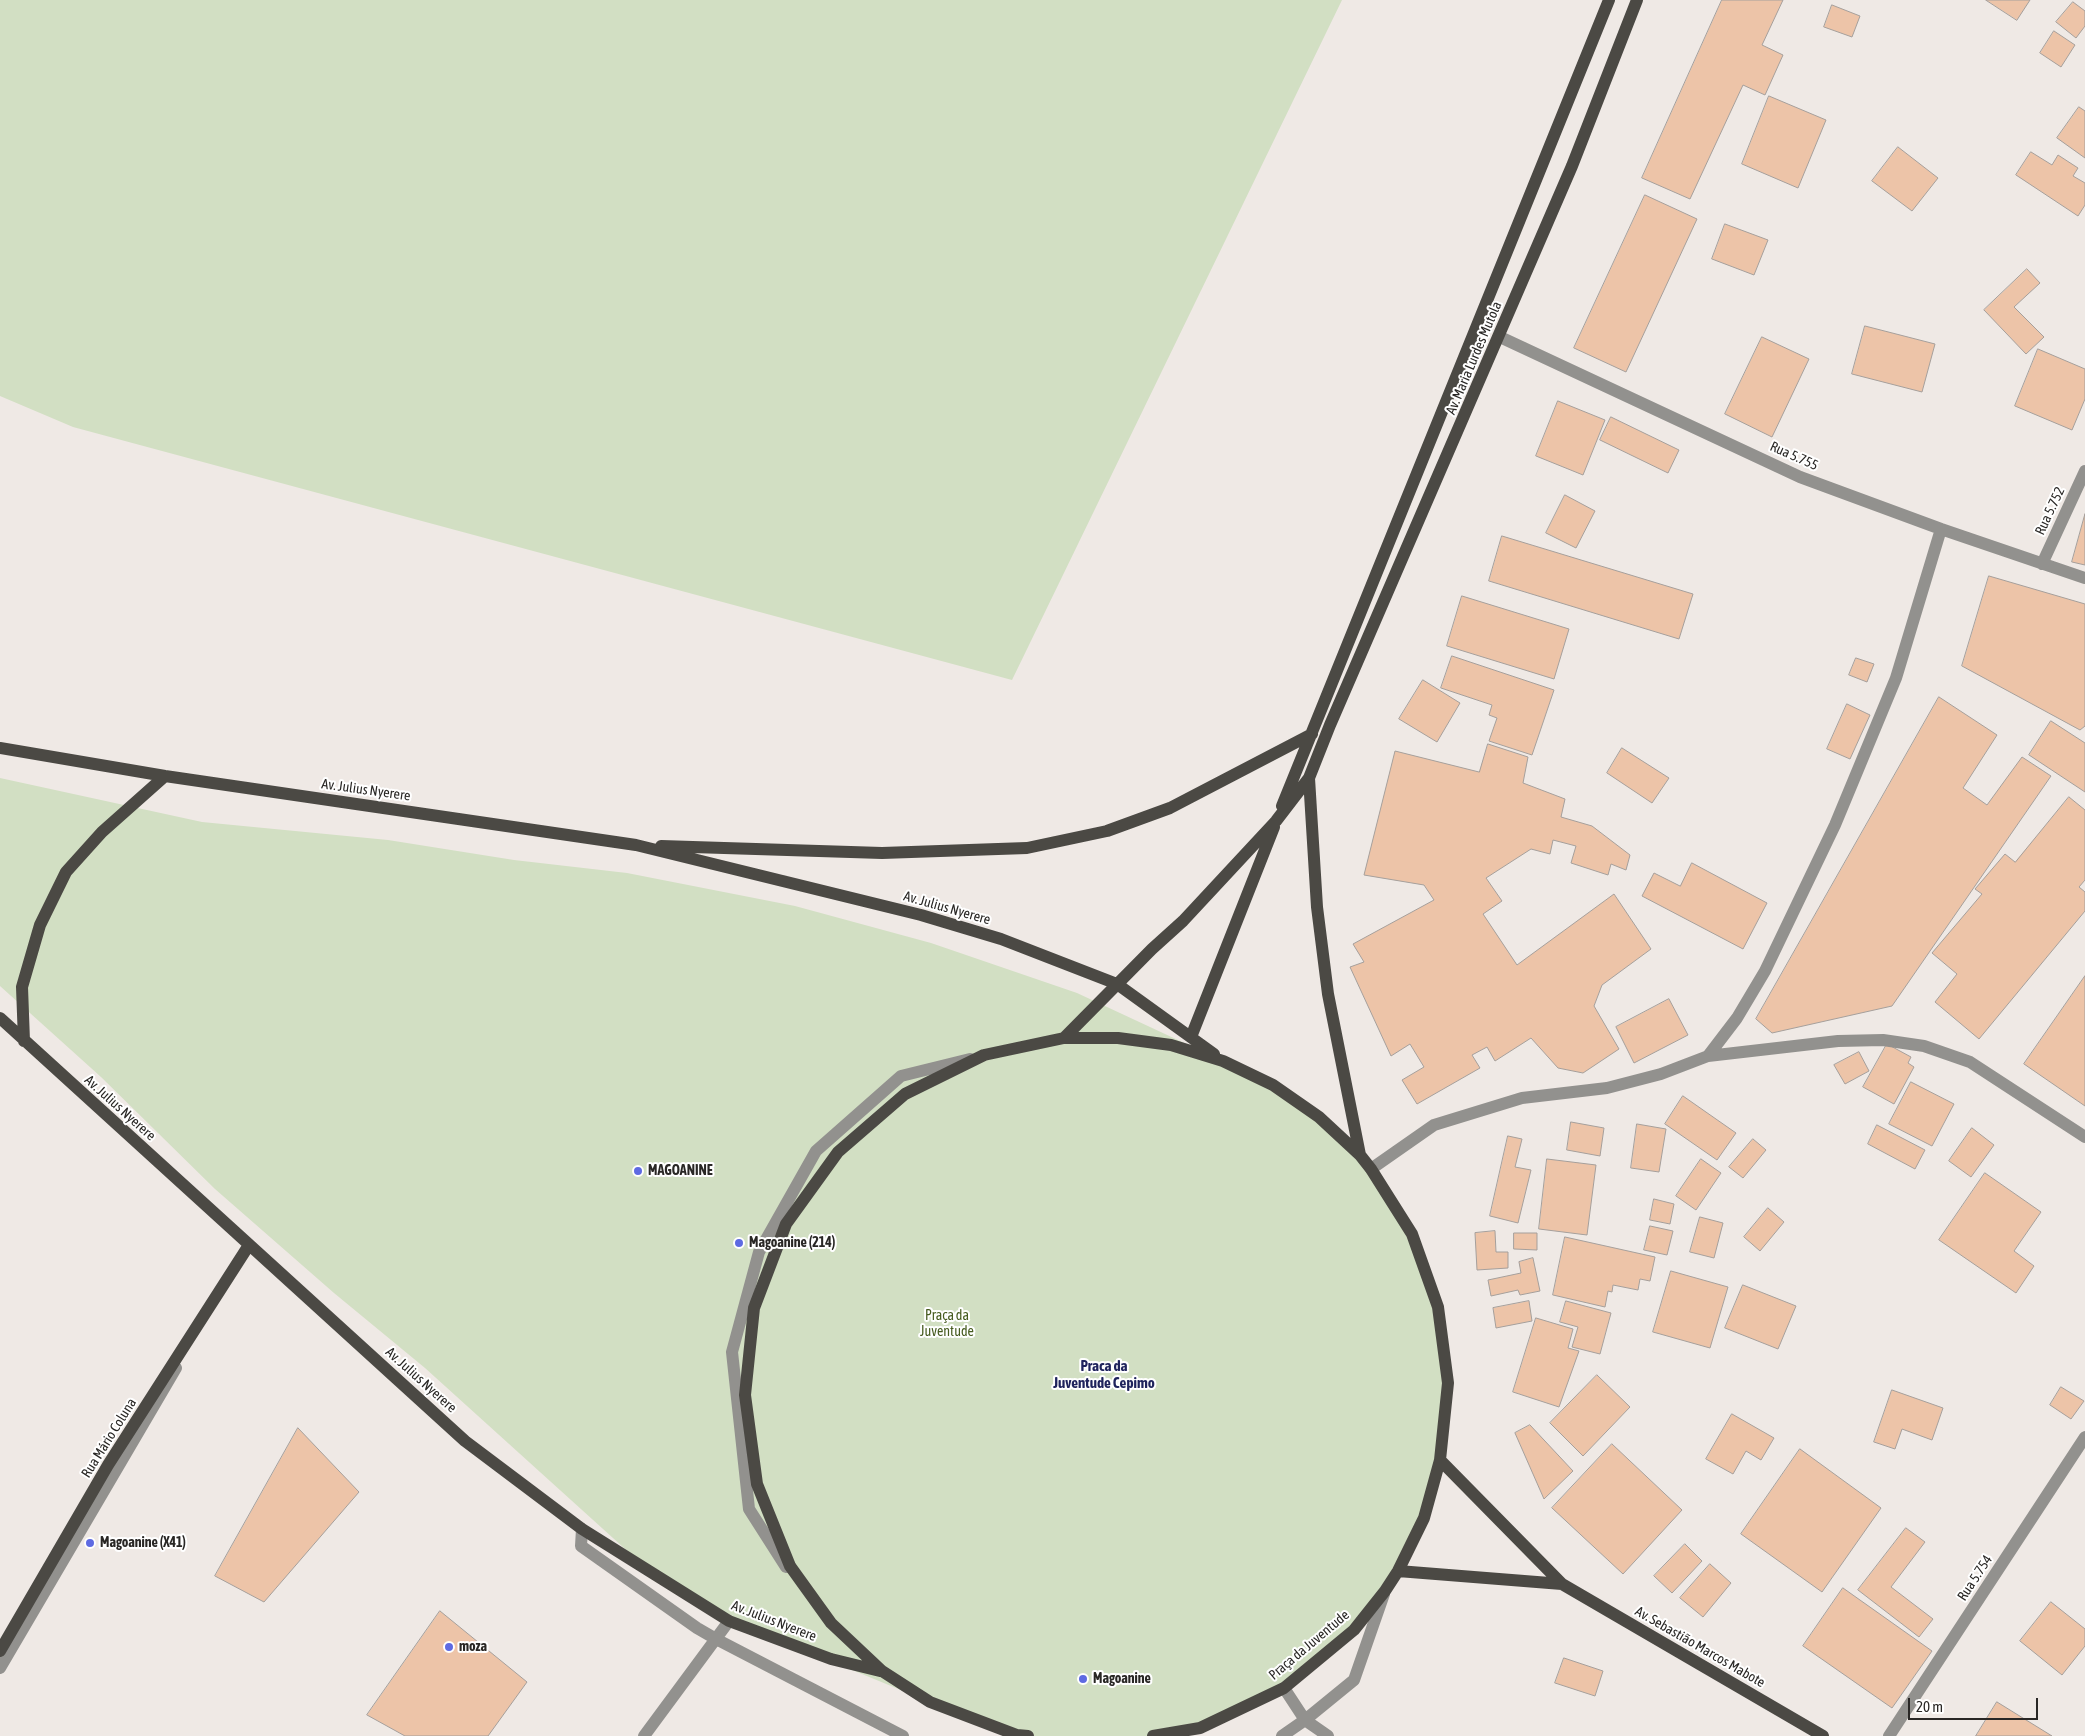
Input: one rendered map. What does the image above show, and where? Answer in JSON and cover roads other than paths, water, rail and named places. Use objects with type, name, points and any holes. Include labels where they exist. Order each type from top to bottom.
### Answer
[{"type":"main road","points":[[1191,1037],[1338,666],[1609,0]]},
{"type":"main road","name":"Av. Maria Lurdes Mutola","points":[[1309,778],[1330,725],[1500,337],[1572,166],[1637,0]]},
{"type":"main road","points":[[636,846],[882,853],[1027,848],[1107,831],[1170,808],[1330,725]]},
{"type":"main road","name":"Av. Julius Nyerere","points":[[0,748],[165,776],[581,836],[636,846],[920,915],[1001,939],[1117,984],[1223,1061]]},
{"type":"main road","points":[[24,1041],[22,987],[40,925],[66,872],[102,832],[165,776]]},
{"type":"main road","points":[[1064,1038],[1152,948],[1183,921],[1276,821],[1309,778]]},
{"type":"main road","points":[[1309,778],[1317,906],[1328,994],[1360,1155]]},
{"type":"main road","name":"Av. Julius Nyerere","points":[[0,1018],[465,1441],[582,1529],[729,1621],[831,1659],[882,1671]]},
{"type":"main road","name":"Praça da Juventude","points":[[1028,1736],[1017,1735],[930,1702],[882,1671],[831,1623],[790,1566],[757,1484],[745,1396],[754,1308],[786,1224],[838,1152],[904,1094],[984,1056],[1064,1038],[1118,1038],[1171,1045],[1223,1061],[1273,1085],[1319,1117],[1360,1155],[1412,1234],[1438,1307],[1448,1383],[1440,1460],[1424,1518],[1398,1571],[1385,1591],[1354,1630],[1284,1688],[1200,1728],[1153,1736]]},
{"type":"main road","name":"Rua Mário Coluna","points":[[0,1651],[108,1465],[249,1245]]},
{"type":"main road","name":"Av. Sebastião Marcos Mabote","points":[[1440,1460],[1562,1584],[1823,1736]]},
{"type":"main road","name":"Av. Sebastião Marcos Mabote","points":[[1398,1571],[1562,1584]]},
{"type":"street","name":"Rua 5.755","points":[[1500,337],[1800,476],[1941,529],[2085,578]]},
{"type":"street","name":"Rua 5.752","points":[[2042,564],[2085,471]]},
{"type":"street","points":[[1708,1056],[1737,1018],[1766,971],[1835,825],[1896,678],[1941,529]]},
{"type":"street","points":[[1371,1169],[1434,1125],[1522,1098],[1607,1088],[1661,1074],[1708,1056],[1838,1041],[1883,1040],[1924,1046],[1970,1062],[2085,1137]]},
{"type":"street","points":[[790,1566],[786,1567],[750,1509],[732,1352],[758,1252],[816,1151],[901,1076],[984,1056]]},
{"type":"street","points":[[0,1668],[79,1537],[230,1276]]},
{"type":"street","name":"Rua 5.754","points":[[1889,1736],[2085,1437]]},
{"type":"street","points":[[582,1529],[581,1546],[716,1640],[903,1736]]},
{"type":"street","points":[[1282,1736],[1354,1680],[1385,1591]]},
{"type":"street","points":[[644,1736],[729,1621]]},
{"type":"street","points":[[1284,1688],[1305,1720],[1328,1736]]},
{"type":"place","name":"MAGOANINE","points":[[638,1171]]},
{"type":"place","name":"Magoanine (214)","points":[[739,1243]]},
{"type":"place","name":"Magoanine (X41)","points":[[90,1543]]},
{"type":"place","name":"moza","points":[[449,1647]]},
{"type":"place","name":"Magoanine","points":[[1083,1679]]},
{"type":"district","name":"Praca da Juventude Cepimo","points":[[1104,1374]]}]
